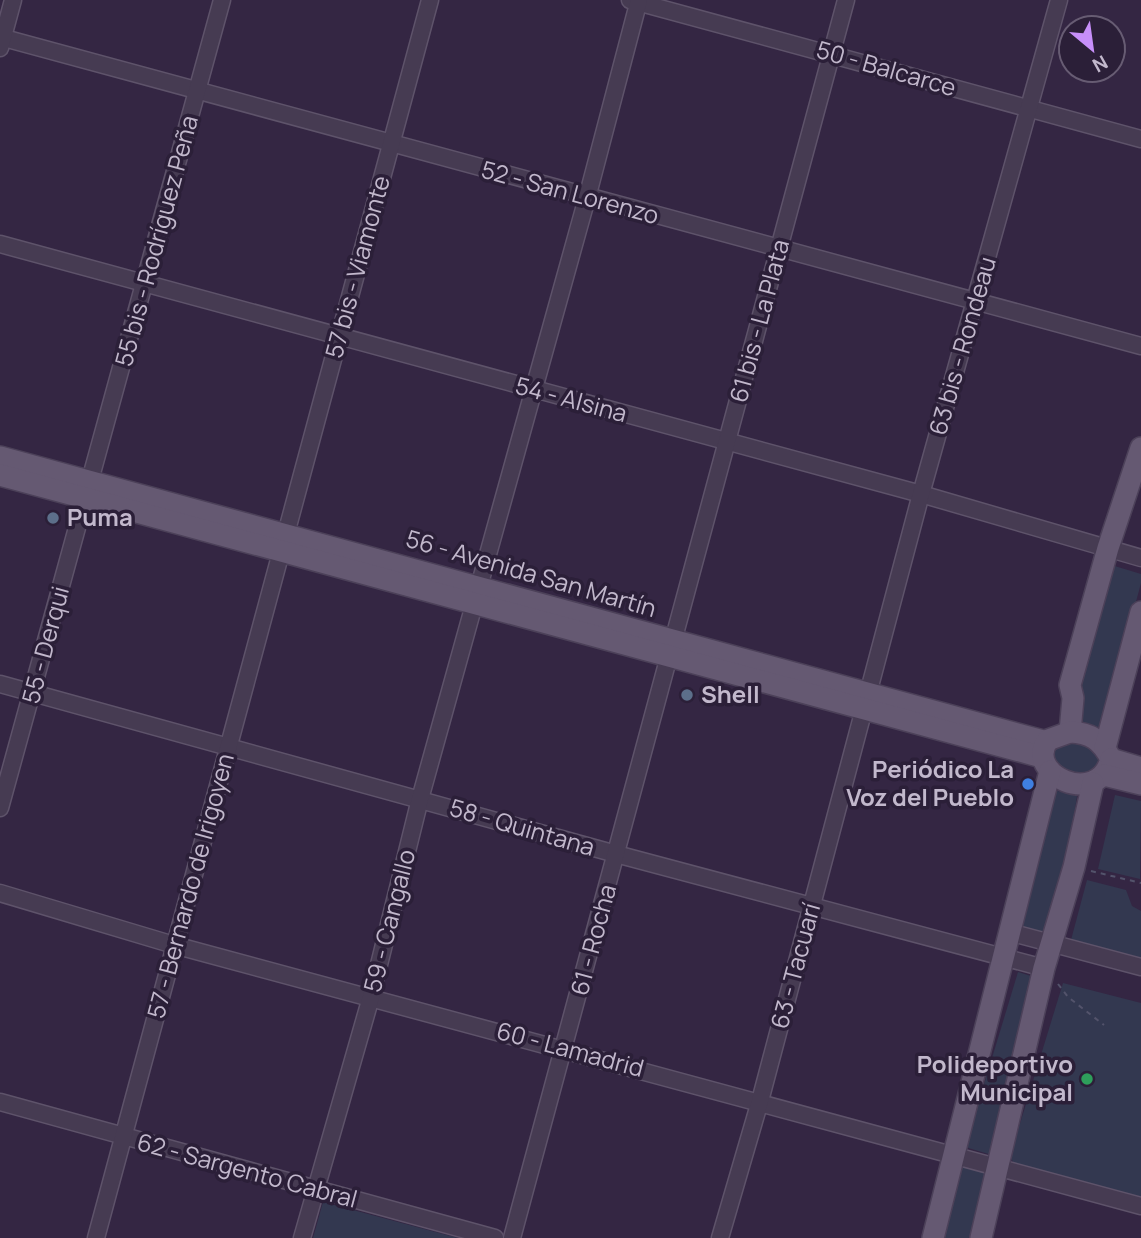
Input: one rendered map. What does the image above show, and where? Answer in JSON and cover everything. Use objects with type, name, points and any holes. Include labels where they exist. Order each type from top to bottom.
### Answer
[{"type":"main road","points":[[933,1238],[1003,959],[1046,757],[1070,732],[1073,698],[1070,685],[1108,548],[1141,448]]},
{"type":"main road","name":"56 - Avenida San Martín","points":[[0,457],[89,490]]},
{"type":"main road","name":"56 - Avenida San Martín","points":[[0,475],[89,490],[869,701],[1046,757],[1071,782],[1103,766]]},
{"type":"main road","points":[[981,1238],[1043,972],[1103,766],[1141,612]]},
{"type":"main road","points":[[1070,732],[1094,737],[1103,766],[1141,784]]},
{"type":"main road","points":[[1103,766],[1141,768]]},
{"type":"street","points":[[1,41],[13,0]]},
{"type":"street","name":"55 bis - Rodríguez Peña","points":[[89,490],[222,0]]},
{"type":"street","name":"57 bis - Viamonte","points":[[285,542],[430,0]]},
{"type":"street","name":"61 bis - La Plata","points":[[671,648],[846,0]]},
{"type":"street","name":"63 bis - Rondeau","points":[[869,701],[921,494],[1059,0]]},
{"type":"street","name":"50 - Balcarce","points":[[636,1],[1141,139]]},
{"type":"street","name":"59 - Cangallo","points":[[302,1238],[371,997],[421,799],[532,389],[587,198],[636,1]]},
{"type":"street","name":"52 - San Lorenzo","points":[[1,41],[976,299],[1141,346]]},
{"type":"street","name":"54 - Alsina","points":[[0,244],[921,494],[1141,558]]},
{"type":"street","name":"55 - Derqui","points":[[0,808],[89,490]]},
{"type":"street","name":"57 - Bernardo de Irigoyen","points":[[96,1238],[285,542]]},
{"type":"street","name":"61 - Rocha","points":[[512,1238],[671,648]]},
{"type":"street","name":"58 - Quintana","points":[[0,684],[1043,972]]},
{"type":"street","name":"63 - Tacuarí","points":[[720,1238],[869,701]]},
{"type":"street","name":"60 - Lamadrid","points":[[0,893],[174,945],[1141,1206]]},
{"type":"street","points":[[1009,932],[1141,967]]},
{"type":"street","name":"62 - Sargento Cabral","points":[[0,1102],[495,1238]]},
{"type":"path","points":[[1074,867],[1141,883]]},
{"type":"path","points":[[1043,972],[1052,976],[1068,997],[1104,1025]]},
{"type":"shaded area","points":[[1108,564],[1141,574],[1141,583],[1101,733],[1075,732],[1075,681]]},
{"type":"shaded area","points":[[1065,743],[1076,743],[1094,751],[1100,760],[1093,776],[1059,771],[1050,751]]},
{"type":"shaded area","points":[[1050,789],[1077,796],[1057,930],[1041,934],[1015,927]]},
{"type":"shaded area","points":[[1115,795],[1141,801],[1140,879],[1098,869]]},
{"type":"shaded area","points":[[1087,880],[1126,890],[1132,906],[1141,911],[1141,958],[1071,940]]},
{"type":"shaded area","points":[[1018,972],[1044,980],[992,1155],[965,1147]]},
{"type":"shaded area","name":"Polideportivo Municipal","points":[[1063,983],[1141,1003],[1141,1199],[1014,1164],[1010,1156]]},
{"type":"shaded area","points":[[962,1166],[989,1173],[972,1238],[943,1238]]},
{"type":"shaded area","points":[[323,1202],[458,1238],[313,1238]]},
{"type":"place","name":"Puma","points":[[53,518]]},
{"type":"place","name":"Shell","points":[[687,695]]},
{"type":"place","name":"Periódico La Voz del Pueblo","points":[[1028,784]]},
{"type":"place","name":"Polideportivo Municipal","points":[[1087,1079]]}]
